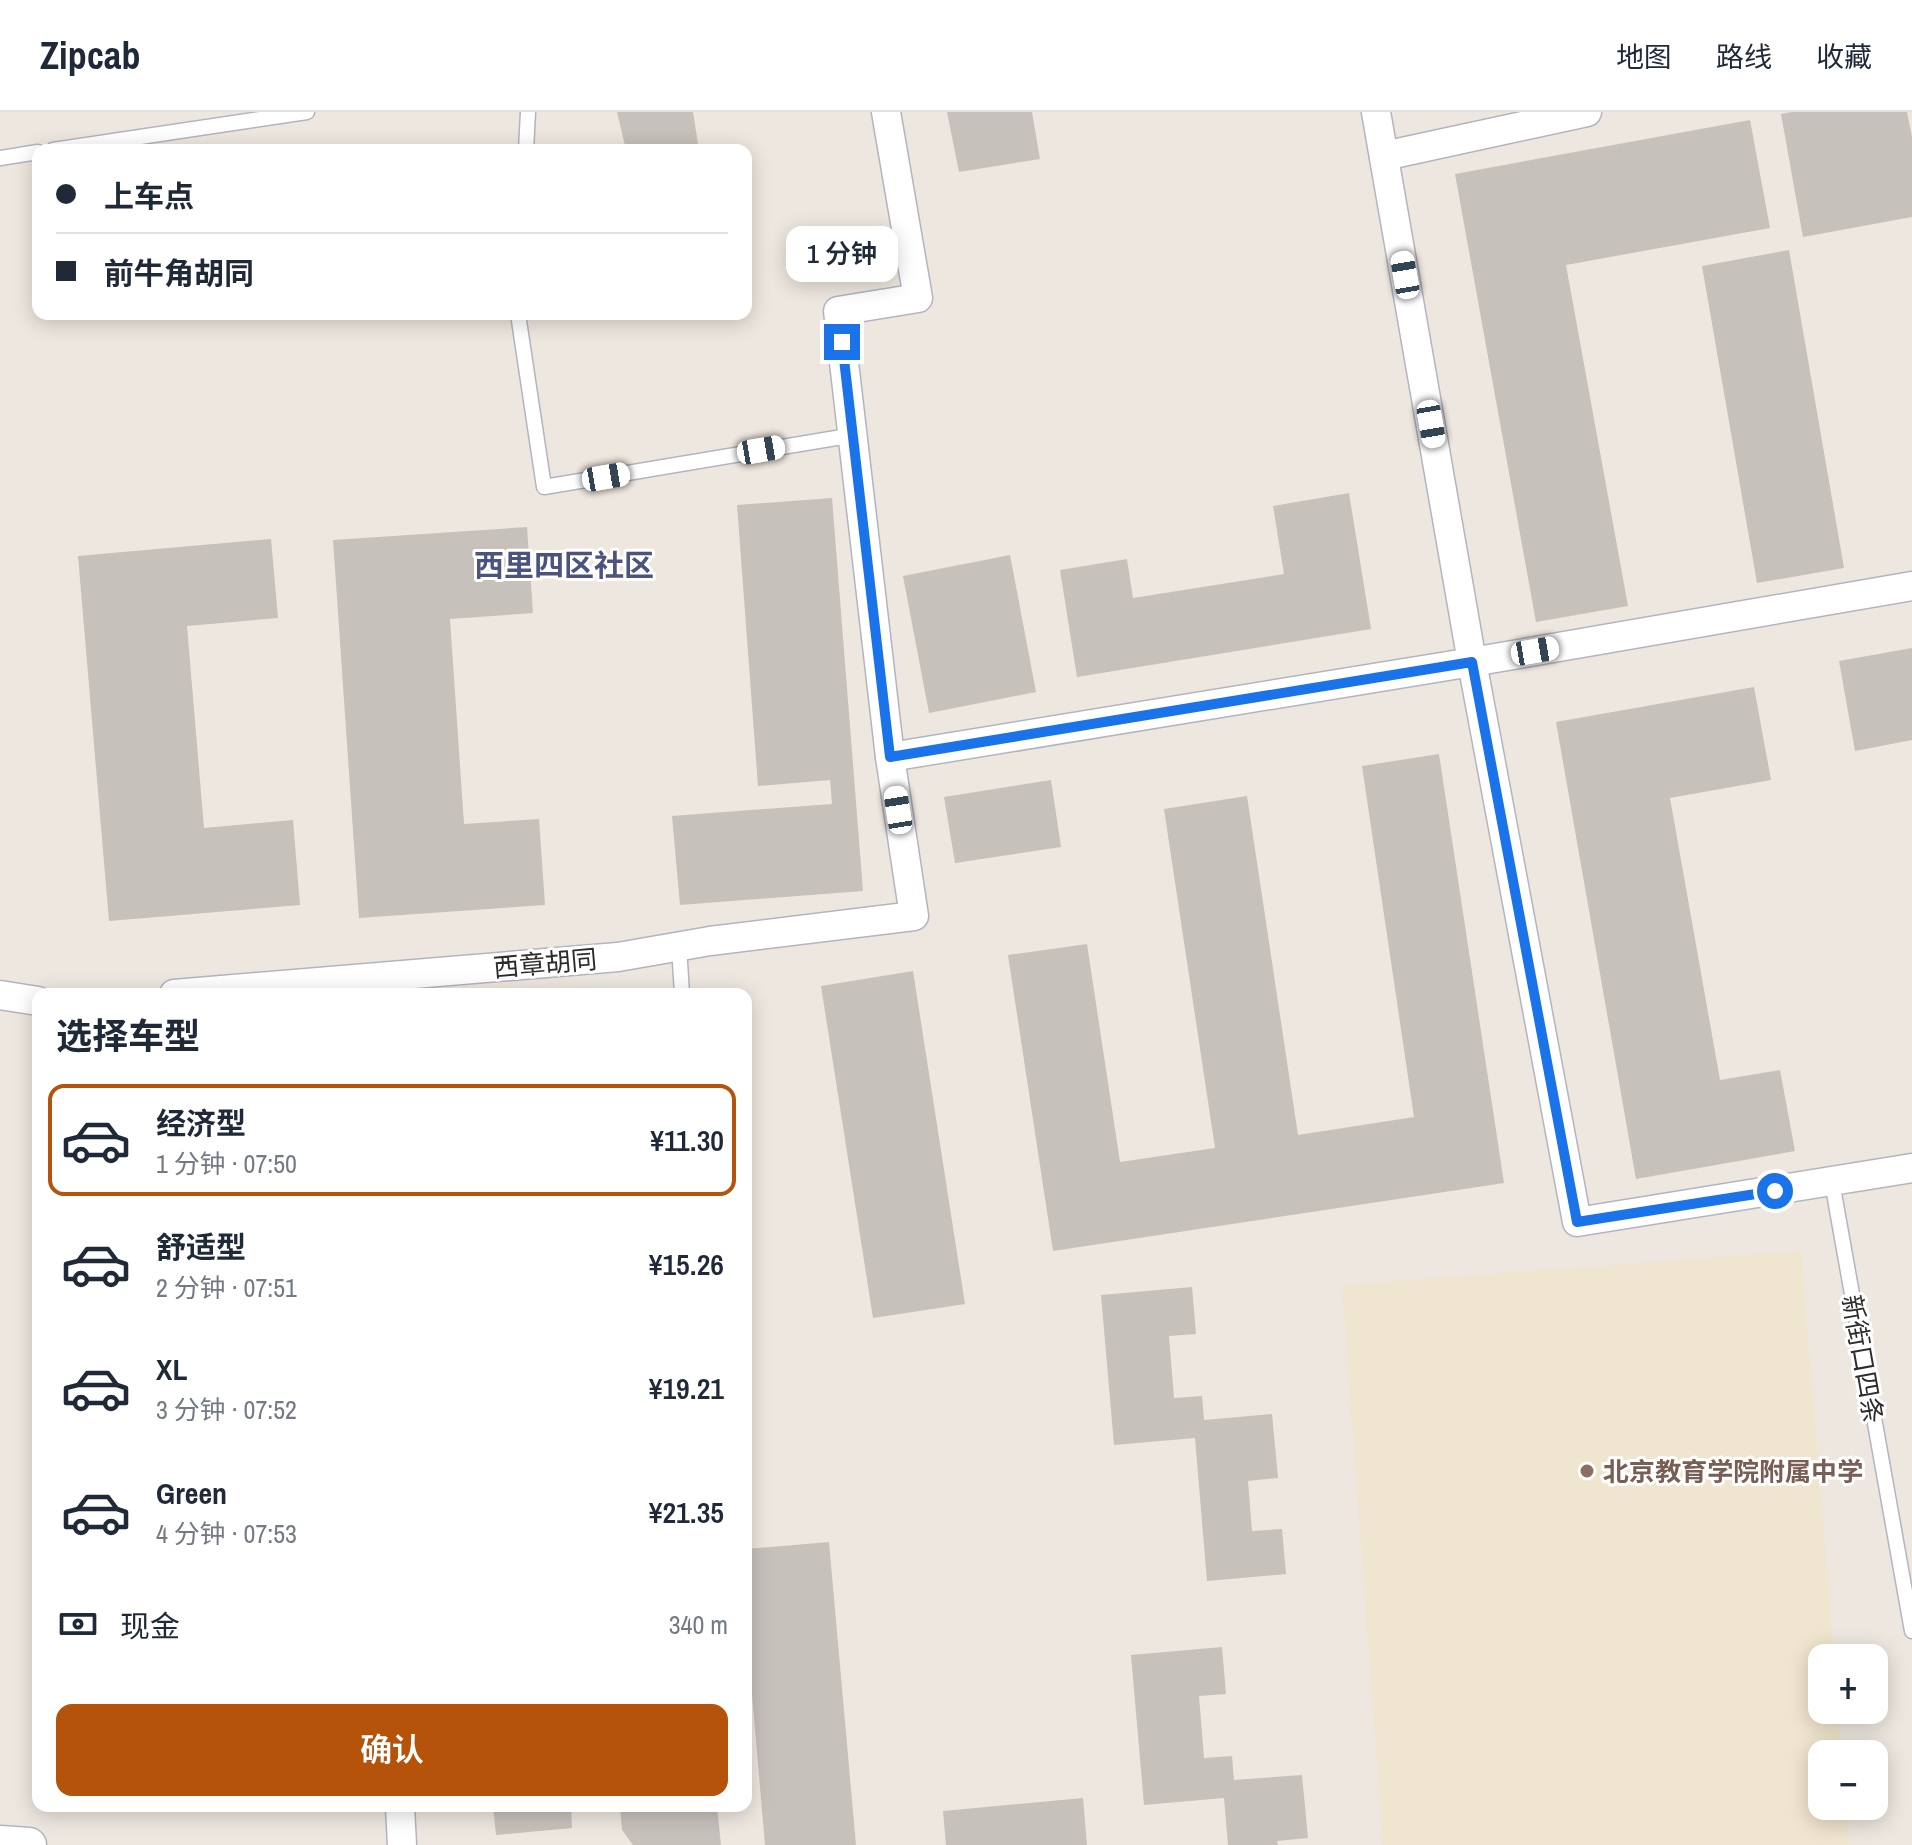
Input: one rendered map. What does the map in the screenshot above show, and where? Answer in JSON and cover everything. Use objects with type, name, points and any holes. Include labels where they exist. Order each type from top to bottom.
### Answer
[{"type":"street","points":[[886,112],[918,298],[838,311],[890,757],[1912,586]]},
{"type":"street","points":[[1376,112],[1472,662],[1577,1222],[1912,1168]]},
{"type":"street","points":[[1384,156],[1587,112]]},
{"type":"street","name":"西章胡同","points":[[325,988],[618,957],[679,946],[914,916],[890,757]]},
{"type":"street","points":[[0,995],[32,1000]]},
{"type":"street","points":[[400,1812],[402,1845]]},
{"type":"street","points":[[0,1843],[29,1845]]},
{"type":"lane","points":[[93,144],[307,112]]},
{"type":"lane","points":[[526,144],[528,112]]},
{"type":"lane","points":[[0,158],[32,153]]},
{"type":"lane","points":[[519,320],[544,487],[854,435]]},
{"type":"lane","points":[[679,946],[682,988]]},
{"type":"lane","name":"新街口四条","points":[[1832,1182],[1912,1631]]},
{"type":"shaded area","name":"北京教育学院附属中学","points":[[1801,1251],[1833,1644],[1808,1644],[1808,1724],[1839,1724],[1840,1740],[1808,1740],[1808,1820],[1847,1820],[1849,1845],[1383,1845],[1342,1285]]},
{"type":"building","points":[[617,112],[693,112],[698,144],[625,144]]},
{"type":"building","points":[[947,112],[1032,112],[1040,159],[959,172]]},
{"type":"building","points":[[1907,112],[1912,137],[1912,217],[1803,237],[1781,114]]},
{"type":"building","points":[[1750,120],[1770,228],[1566,265],[1628,606],[1536,622],[1455,174]]},
{"type":"building","points":[[1789,250],[1844,568],[1757,583],[1702,266]]},
{"type":"building","points":[[1349,493],[1371,629],[1077,677],[1060,570],[1127,559],[1133,598],[1284,574],[1273,506]]},
{"type":"building","points":[[832,498],[863,891],[680,905],[672,816],[832,804],[830,780],[758,786],[737,505]]},
{"type":"building","points":[[527,527],[533,613],[450,619],[464,824],[539,819],[545,905],[359,918],[333,540]]},
{"type":"building","points":[[271,539],[278,618],[187,626],[204,828],[293,820],[300,905],[109,921],[78,556]]},
{"type":"building","points":[[1010,555],[1036,692],[929,713],[903,576]]},
{"type":"building","points":[[1912,648],[1912,740],[1855,751],[1839,661]]},
{"type":"building","points":[[1754,687],[1771,780],[1670,798],[1720,1080],[1780,1070],[1795,1151],[1636,1179],[1556,722]]},
{"type":"building","points":[[1439,754],[1504,1183],[1053,1251],[1008,955],[1087,944],[1120,1162],[1215,1148],[1164,809],[1247,796],[1298,1135],[1414,1117],[1362,766]]},
{"type":"building","points":[[1051,780],[1061,847],[955,863],[944,797]]},
{"type":"building","points":[[913,971],[965,1304],[873,1318],[821,986]]},
{"type":"building","points":[[1192,1287],[1196,1334],[1169,1336],[1174,1398],[1202,1396],[1204,1420],[1272,1414],[1278,1478],[1248,1481],[1252,1531],[1282,1529],[1286,1574],[1207,1581],[1195,1438],[1114,1445],[1101,1295]]},
{"type":"building","points":[[829,1542],[856,1845],[765,1845],[752,1694],[752,1548]]},
{"type":"building","points":[[1222,1647],[1226,1694],[1199,1696],[1204,1758],[1232,1756],[1234,1780],[1302,1775],[1308,1838],[1277,1841],[1278,1845],[1228,1845],[1224,1798],[1144,1805],[1131,1655]]},
{"type":"building","points":[[1083,1798],[1087,1845],[946,1845],[943,1811]]},
{"type":"building","points":[[494,1812],[571,1812],[572,1828],[496,1835]]},
{"type":"building","points":[[620,1812],[718,1812],[721,1845],[633,1845],[622,1830]]},
{"type":"place","name":"北京教育学院附属中学","points":[[1587,1471]]},
{"type":"district","name":"西里四区社区","points":[[564,565]]},
{"type":"route","points":[[842,342],[890,757],[1472,662],[1577,1222],[1775,1191]]}]
